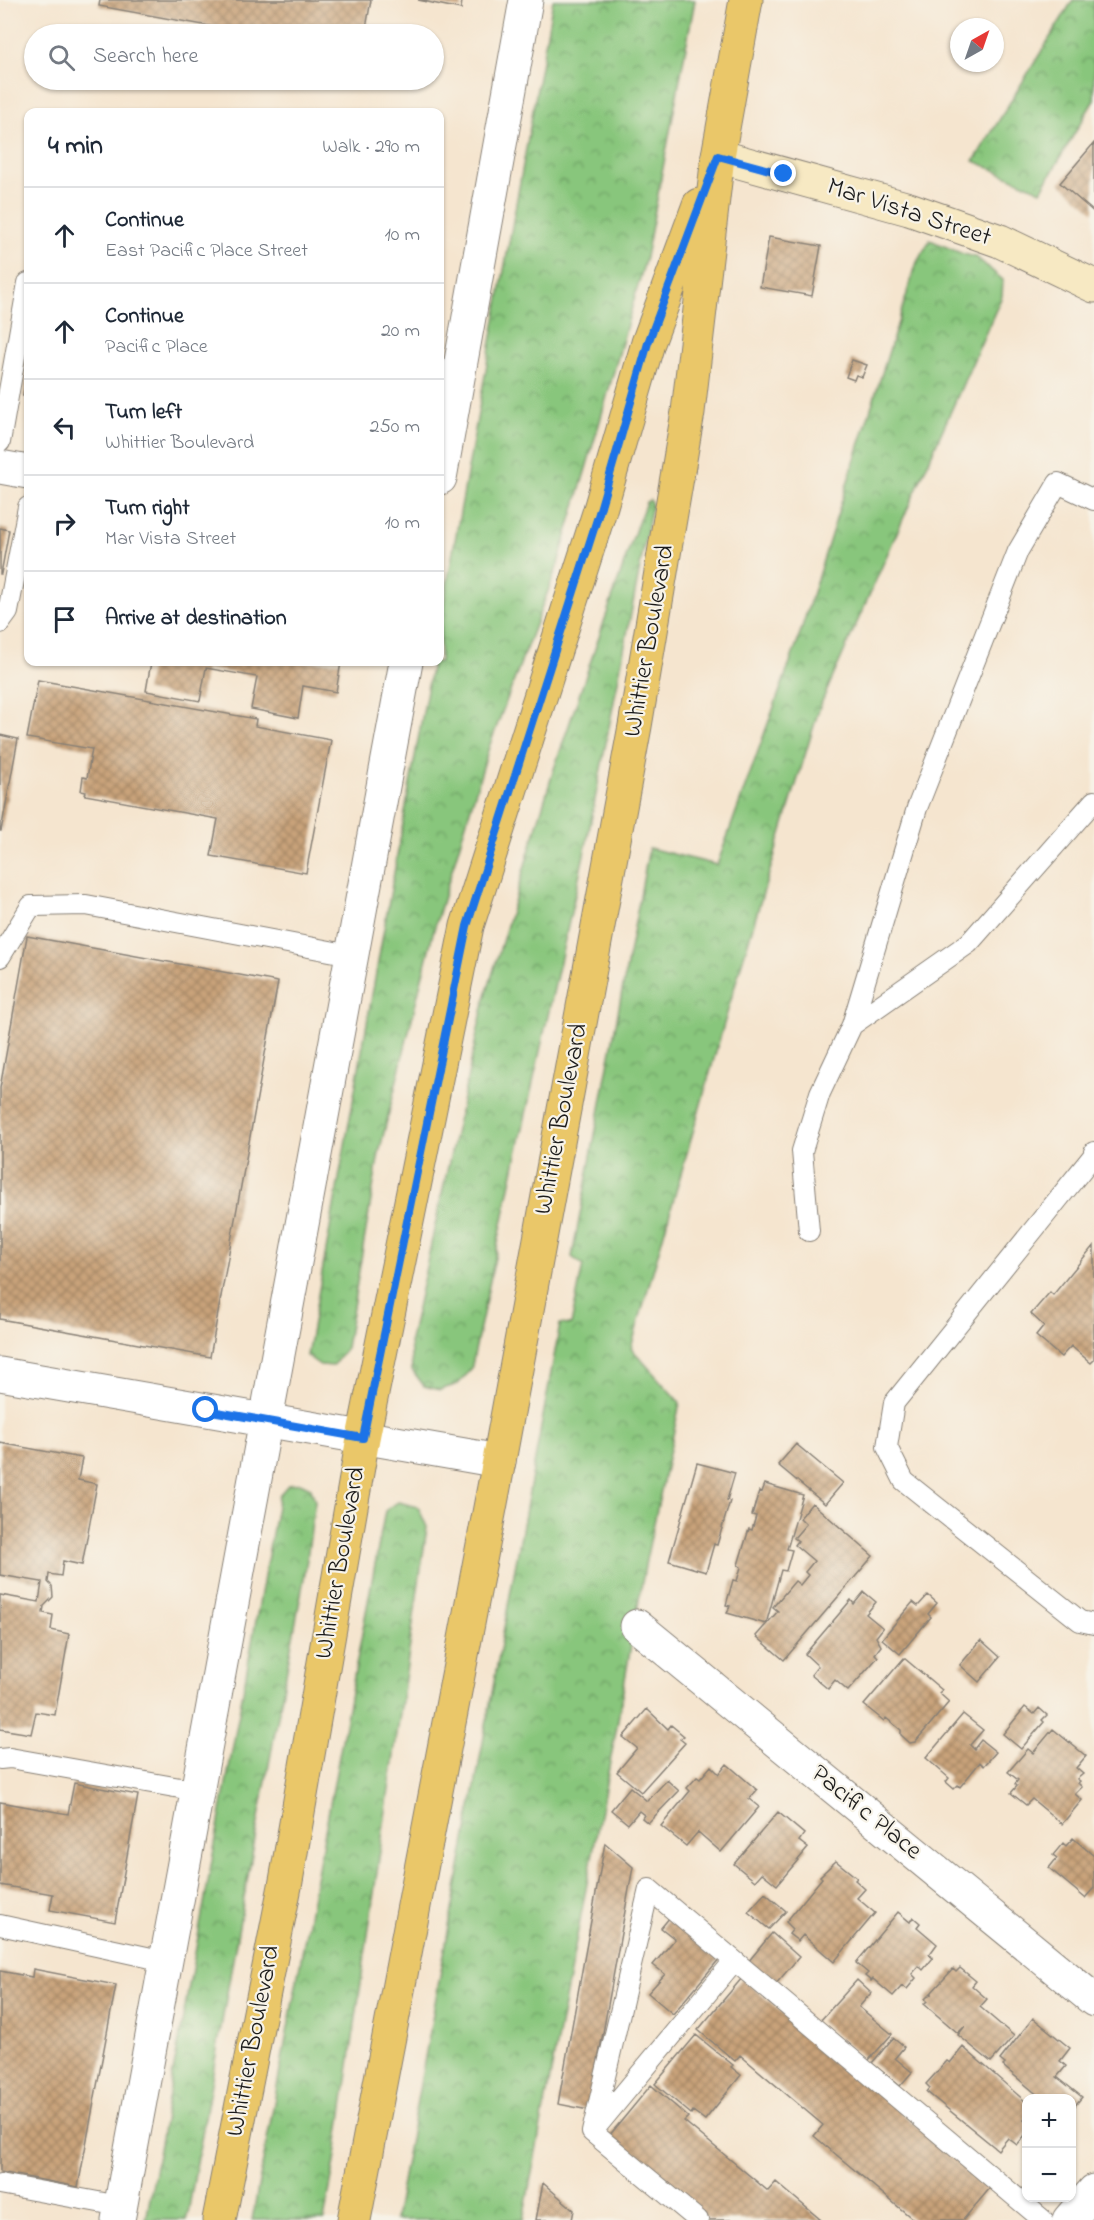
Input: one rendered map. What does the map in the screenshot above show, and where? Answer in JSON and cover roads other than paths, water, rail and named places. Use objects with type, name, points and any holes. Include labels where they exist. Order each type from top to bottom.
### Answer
[{"type":"main road","name":"Whittier Boulevard","points":[[354,2220],[499,1461],[633,738],[688,412],[718,156],[746,0]]},
{"type":"main road","name":"Whittier Boulevard","points":[[219,2220],[286,1881],[363,1438],[467,926],[599,513],[648,343],[718,156]]},
{"type":"main road","name":"Mar Vista Street","points":[[718,156],[909,209],[1000,241],[1094,286]]},
{"type":"street","points":[[444,456],[526,0]]},
{"type":"street","points":[[0,467],[24,471]]},
{"type":"street","points":[[119,2213],[405,666]]},
{"type":"street","points":[[0,1374],[499,1461]]},
{"type":"street","name":"Pacific Place","points":[[637,1626],[1094,2000]]},
{"type":"street","points":[[1069,2220],[1094,2191]]},
{"type":"lane","points":[[0,442],[24,306]]},
{"type":"lane","points":[[809,1231],[802,1151],[820,1093],[852,1025],[917,808],[1018,550],[1058,483],[1094,500]]},
{"type":"lane","points":[[0,623],[8,612],[24,528]]},
{"type":"lane","points":[[852,1025],[969,943],[1094,801]]},
{"type":"lane","points":[[0,957],[31,906],[86,905],[351,955]]},
{"type":"lane","points":[[1094,1152],[894,1403],[887,1447],[904,1481],[1080,1621],[1094,1624]]},
{"type":"lane","points":[[0,1759],[10,1758],[197,1791]]},
{"type":"lane","points":[[592,2132],[649,1889],[1043,2220]]},
{"type":"lane","points":[[0,1925],[165,1961]]},
{"type":"lane","points":[[592,2132],[734,1961]]},
{"type":"lane","points":[[592,2132],[698,2220]]},
{"type":"lane","points":[[0,2184],[119,2213]]}]
